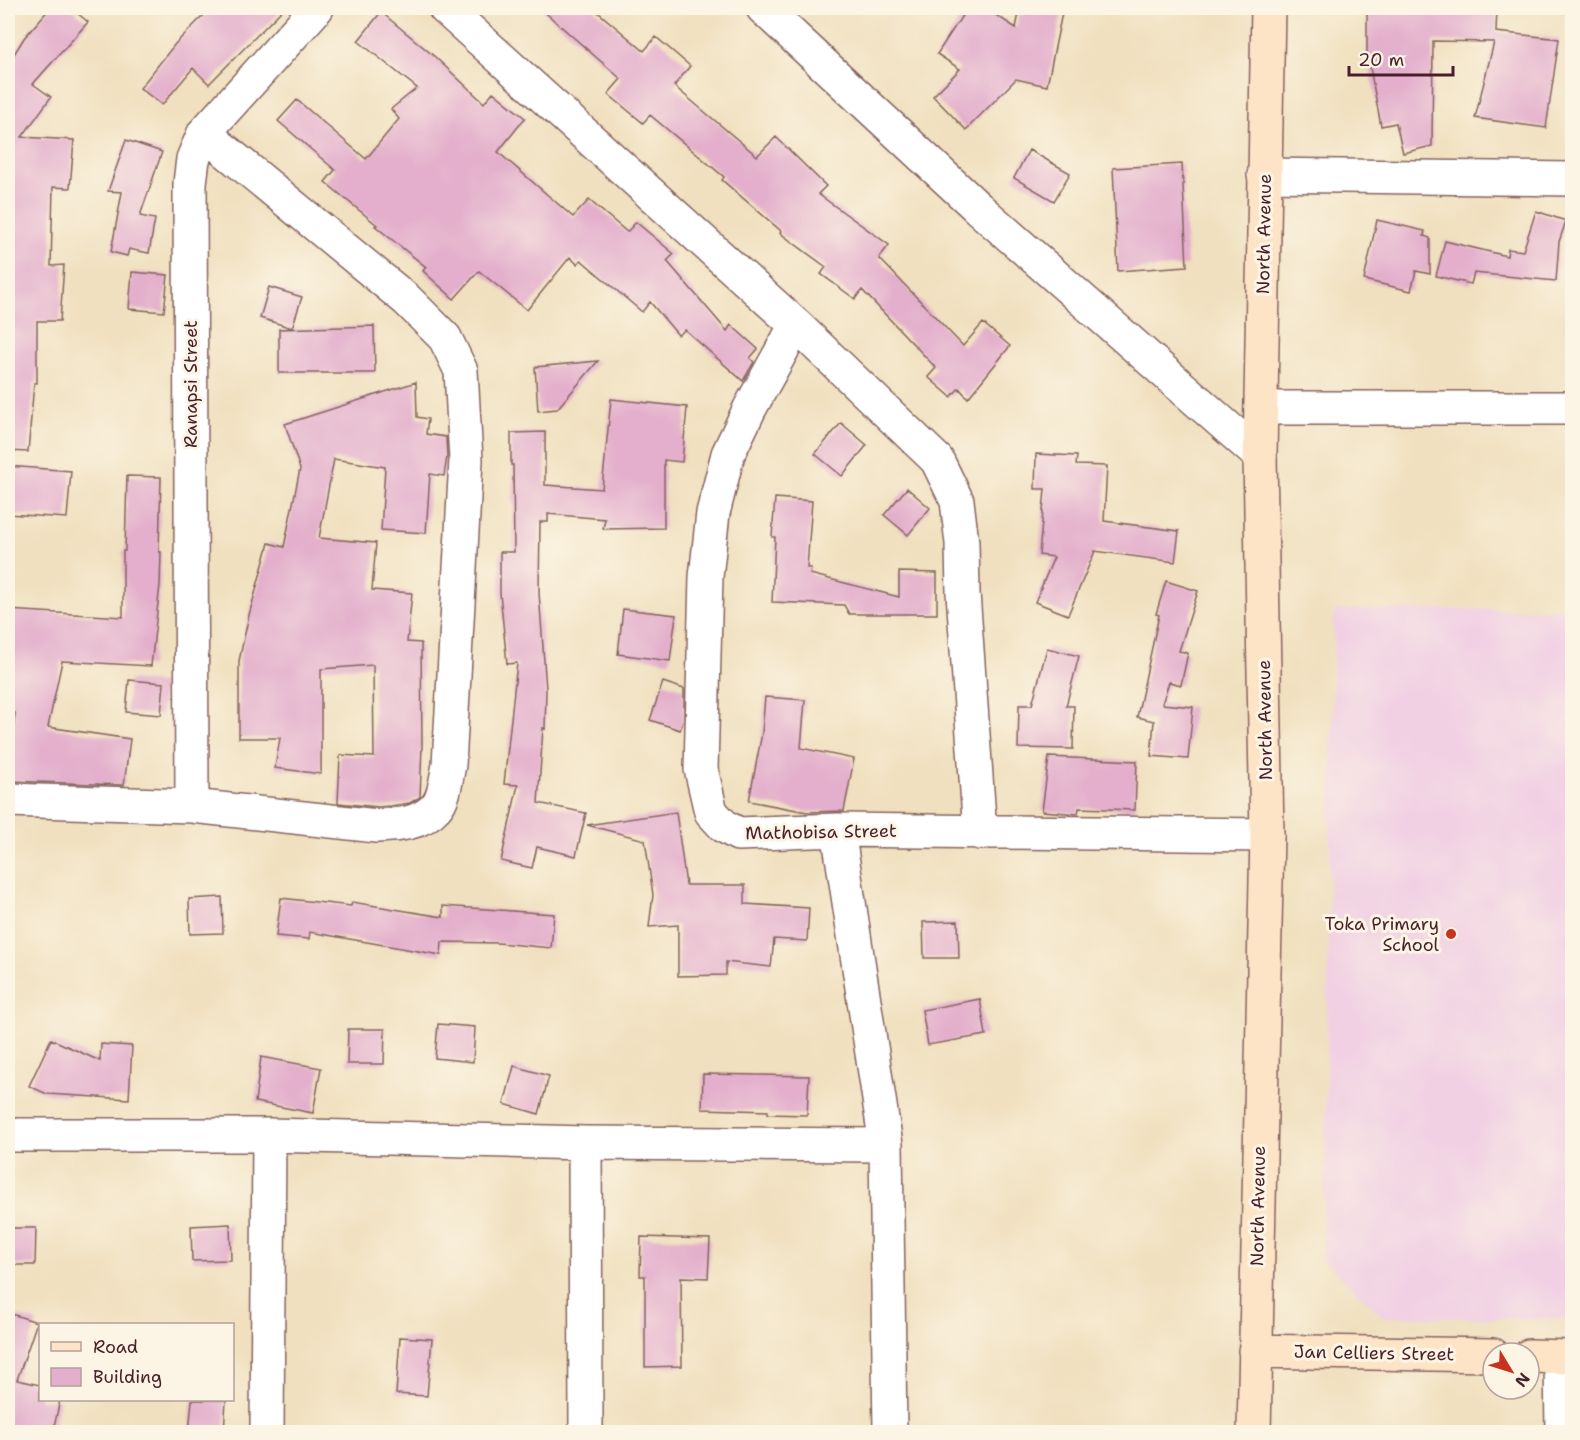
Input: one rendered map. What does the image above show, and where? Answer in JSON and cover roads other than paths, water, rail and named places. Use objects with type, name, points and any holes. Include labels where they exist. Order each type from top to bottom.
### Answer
[{"type":"street","name":"Ranapsi Street","points":[[192,806],[190,183],[193,159],[204,133],[317,8]]},
{"type":"street","points":[[446,8],[796,325],[938,460],[957,501],[962,543],[963,593],[980,833]]},
{"type":"street","points":[[764,8],[978,208],[1260,456]]},
{"type":"street","name":"North Avenue","points":[[1254,1432],[1267,835],[1260,456],[1268,8]]},
{"type":"street","points":[[8,800],[192,806],[377,826],[404,825],[420,818],[437,806],[443,790],[448,765],[466,460],[461,372],[445,338],[407,300],[204,133]]},
{"type":"street","points":[[1264,175],[1572,178]]},
{"type":"street","name":"Mathobisa Street","points":[[796,325],[750,408],[728,454],[713,513],[706,577],[701,769],[711,812],[724,826],[738,834],[838,830],[1267,835]]},
{"type":"street","points":[[1261,408],[1572,408]]},
{"type":"street","points":[[838,830],[886,1144],[890,1432]]},
{"type":"street","points":[[8,1135],[269,1135],[585,1143],[886,1144]]},
{"type":"street","points":[[267,1432],[269,1135]]},
{"type":"street","points":[[585,1143],[586,1432]]},
{"type":"street","name":"Jan Celliers Street","points":[[1255,1351],[1481,1355]]},
{"type":"street","points":[[1541,1356],[1567,1357],[1562,1432]]},
{"type":"place","name":"Toka Primary School","points":[[1451,934]]}]
